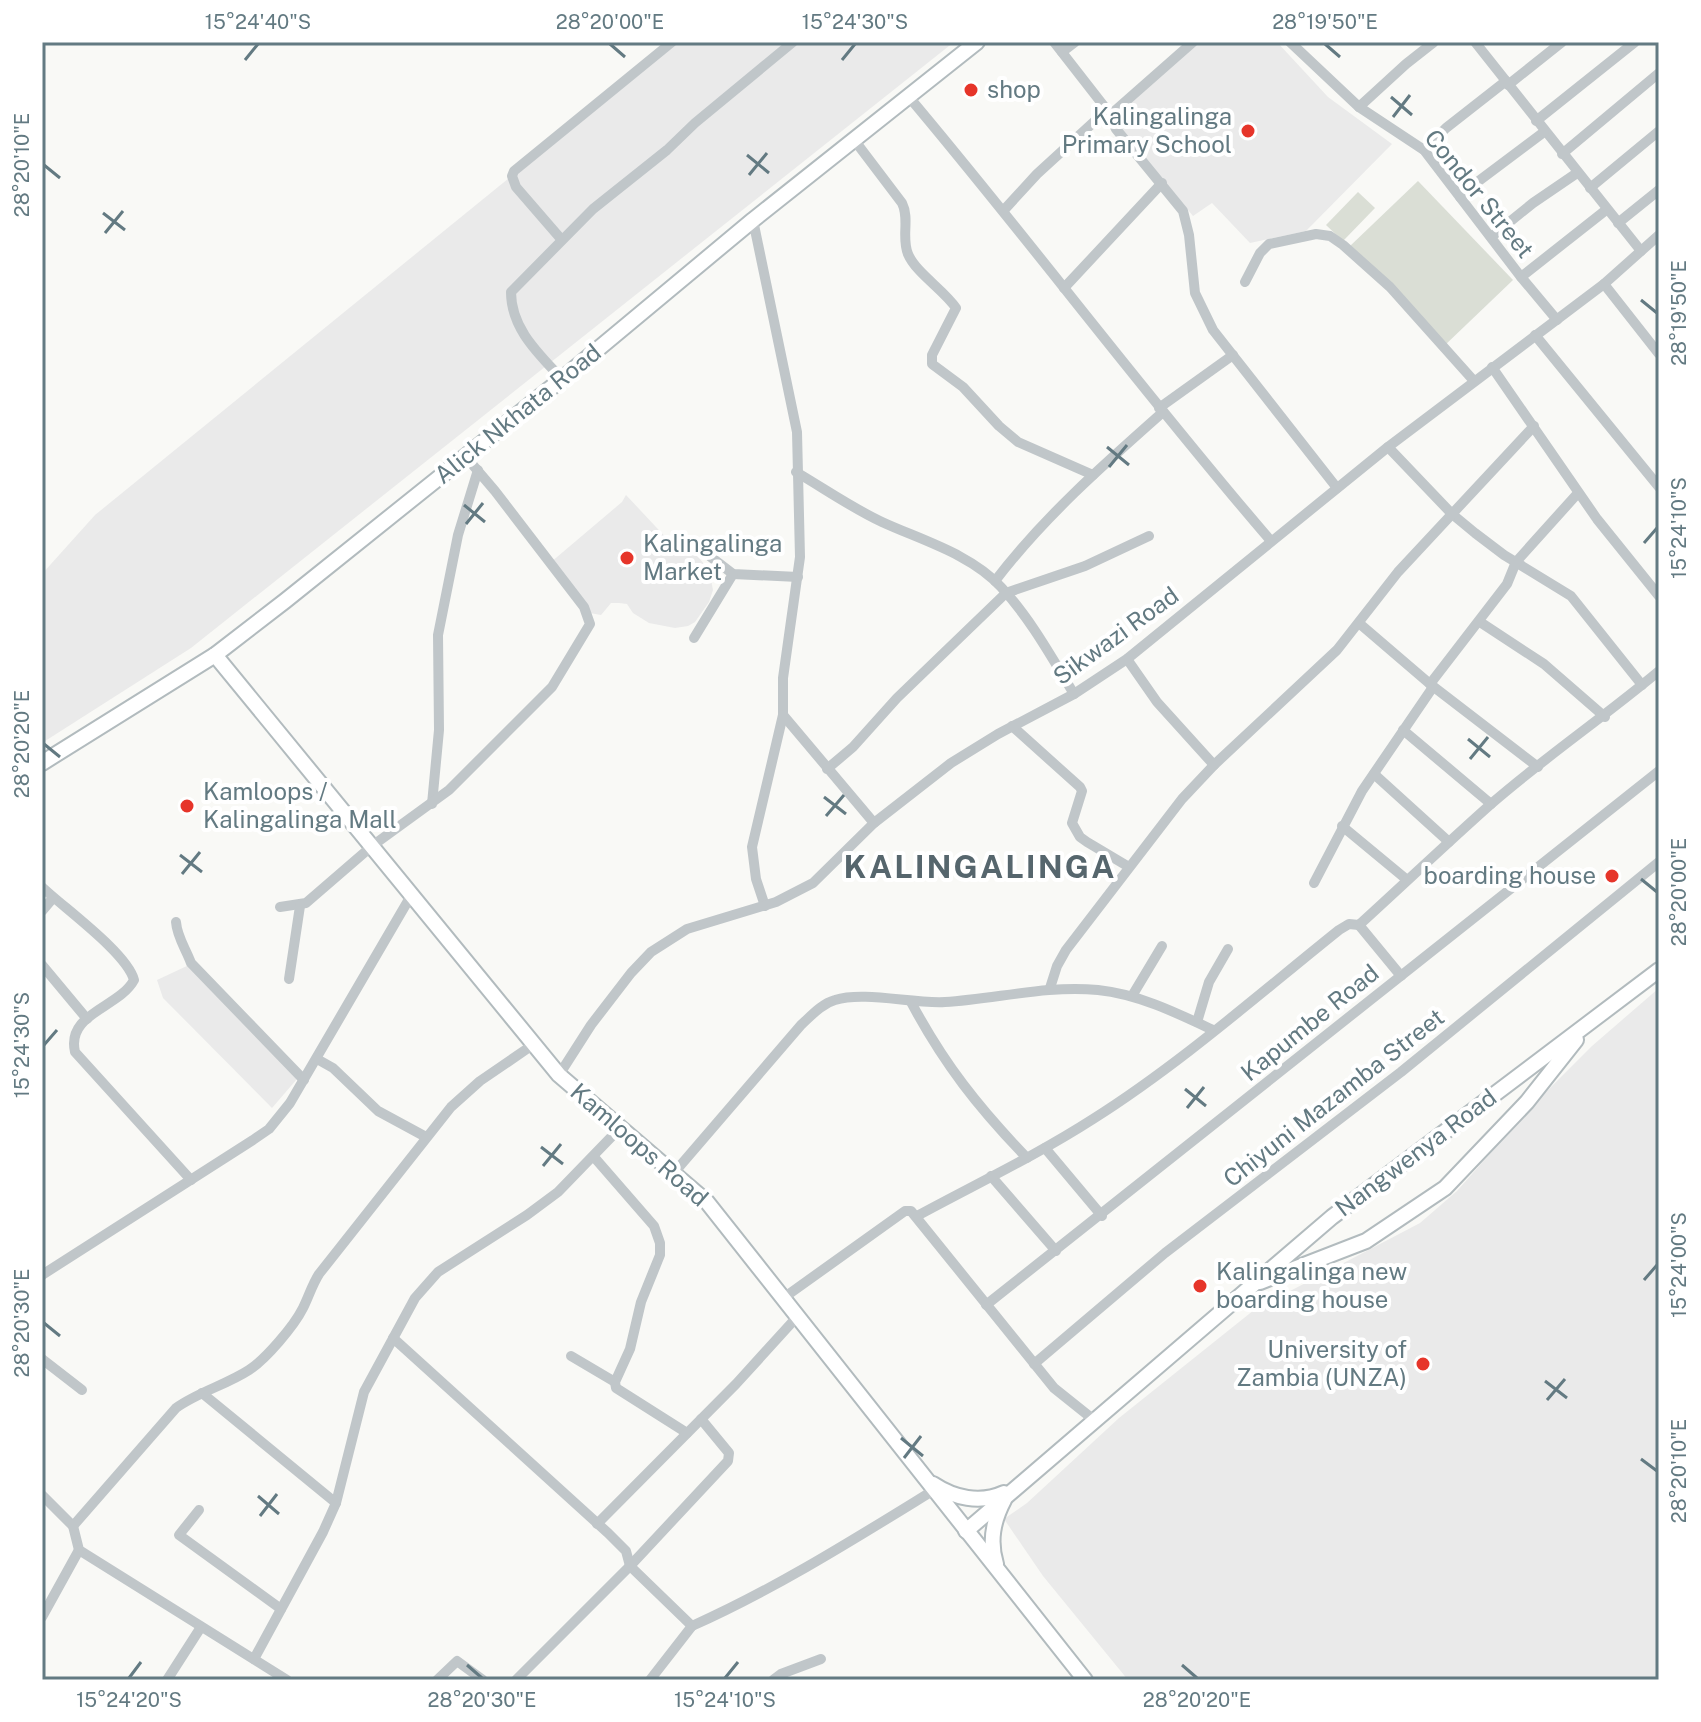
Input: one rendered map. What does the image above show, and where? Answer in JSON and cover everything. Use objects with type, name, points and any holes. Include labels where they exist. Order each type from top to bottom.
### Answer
[{"type":"main road","name":"Alick Nkhata Road","points":[[42,763],[215,655],[466,457],[753,220],[977,42]]},
{"type":"main road","name":"Kamloops Road","points":[[215,655],[559,1075],[707,1202],[1085,1680]]},
{"type":"main road","name":"Nangwenya Road","points":[[966,1531],[1344,1208],[1659,970]]},
{"type":"main road","name":"Nangwenya Road","points":[[1248,1287],[1366,1241],[1445,1188],[1527,1102],[1588,1023]]},
{"type":"main road","points":[[920,1470],[935,1486],[954,1496],[975,1499],[996,1496],[1015,1487]]},
{"type":"main road","points":[[997,1569],[992,1552],[994,1525],[1004,1501],[1015,1487]]},
{"type":"street","points":[[561,239],[516,187],[512,176],[514,171],[672,42]]},
{"type":"street","points":[[562,379],[528,343],[516,321],[511,292],[593,209],[793,42]]},
{"type":"street","points":[[1054,42],[1108,113],[1116,129],[1177,202],[1186,220],[1198,302],[1213,330],[1337,488]]},
{"type":"street","points":[[1062,52],[1075,42]]},
{"type":"street","points":[[1004,210],[1037,174],[1193,42]]},
{"type":"street","name":"Condor Street","points":[[1290,42],[1359,107],[1424,150],[1557,320]]},
{"type":"street","points":[[1359,107],[1434,42]]},
{"type":"street","points":[[1493,42],[1479,46],[1641,251]]},
{"type":"street","points":[[1424,150],[1446,128],[1562,42]]},
{"type":"street","points":[[1536,121],[1635,42]]},
{"type":"street","points":[[1562,154],[1659,73]]},
{"type":"street","points":[[909,97],[1004,210],[1161,410],[1271,541]]},
{"type":"street","points":[[1590,188],[1659,131]]},
{"type":"street","points":[[1460,197],[1544,132]]},
{"type":"street","points":[[855,141],[905,209],[909,258],[956,308],[932,355],[932,364],[963,387],[1018,442],[1093,475]]},
{"type":"street","points":[[1491,237],[1577,173]]},
{"type":"street","points":[[1064,288],[1162,183]]},
{"type":"street","points":[[1618,223],[1659,190]]},
{"type":"street","points":[[1521,277],[1606,210]]},
{"type":"street","points":[[753,220],[797,432],[800,557],[783,678],[783,715],[752,847],[756,879],[765,906]]},
{"type":"street","points":[[1245,282],[1260,253],[1269,244],[1316,234],[1330,236],[1390,287],[1474,381]]},
{"type":"street","name":"Sikwazi Road","points":[[559,1075],[591,1025],[651,952],[687,929],[765,906],[813,883],[874,823],[951,763],[1012,726],[1074,694],[1127,659],[1388,447],[1604,284],[1659,235]]},
{"type":"street","points":[[1604,284],[1659,354]]},
{"type":"street","points":[[1535,335],[1659,487]]},
{"type":"street","points":[[995,581],[1027,542],[1161,410],[1233,355]]},
{"type":"street","points":[[1492,367],[1578,493],[1659,596]]},
{"type":"street","points":[[1050,988],[1066,950],[1182,799],[1337,650],[1398,572],[1534,426]]},
{"type":"street","points":[[1388,447],[1452,514],[1495,549],[1571,596],[1642,685]]},
{"type":"street","points":[[280,907],[300,906],[372,846],[449,790],[552,687],[590,624],[584,607],[466,457]]},
{"type":"street","points":[[432,804],[439,730],[438,635],[458,535],[478,470]]},
{"type":"street","points":[[796,472],[880,521],[957,557],[995,581],[1074,694]]},
{"type":"street","points":[[1314,883],[1342,826],[1431,685],[1507,584],[1516,562],[1578,493]]},
{"type":"street","points":[[827,769],[853,747],[897,698],[1006,593],[1085,566],[1149,536]]},
{"type":"street","points":[[690,541],[733,574],[798,577]]},
{"type":"street","points":[[694,638],[733,574]]},
{"type":"street","points":[[1480,622],[1544,664],[1605,717]]},
{"type":"street","points":[[1360,624],[1431,685],[1538,767]]},
{"type":"street","points":[[1127,659],[1157,702],[1214,765]]},
{"type":"street","points":[[1359,925],[1491,804],[1605,717],[1659,671]]},
{"type":"street","points":[[783,715],[874,823]]},
{"type":"street","points":[[1012,726],[1080,787],[1082,791],[1072,823],[1080,837],[1129,867]]},
{"type":"street","points":[[1403,730],[1491,804]]},
{"type":"street","name":"Kapumbe Road","points":[[986,1305],[1659,771]]},
{"type":"street","points":[[1374,774],[1449,842]]},
{"type":"street","points":[[1342,826],[1406,879]]},
{"type":"street","name":"Chiyuni Mazamba Street","points":[[1034,1364],[1165,1253],[1401,1072],[1659,862]]},
{"type":"street","points":[[42,887],[112,950],[132,971],[134,980],[131,986],[75,1031],[75,1052],[191,1180]]},
{"type":"street","points":[[42,1275],[269,1129],[317,1059],[412,894]]},
{"type":"street","points":[[42,911],[53,898]]},
{"type":"street","points":[[289,979],[300,906]]},
{"type":"street","points":[[176,922],[177,933],[191,963],[304,1080]]},
{"type":"street","points":[[917,1216],[1094,1119],[1153,1077],[1349,924],[1359,925],[1401,976]]},
{"type":"street","points":[[1132,996],[1162,946]]},
{"type":"street","points":[[1197,1022],[1209,982],[1228,949]]},
{"type":"street","points":[[42,965],[87,1019]]},
{"type":"street","points":[[673,1174],[801,1025],[818,1009],[834,1000],[854,997],[943,1002],[1050,988],[1097,990],[1132,996],[1213,1030]]},
{"type":"street","points":[[911,1002],[935,1048],[962,1085],[1027,1158]]},
{"type":"street","points":[[73,1526],[163,1420],[187,1400],[246,1372],[264,1358],[304,1307],[310,1287],[319,1274],[426,1137],[460,1098],[534,1044]]},
{"type":"street","points":[[317,1059],[333,1068],[378,1111],[426,1137]]},
{"type":"street","points":[[254,1659],[336,1503],[364,1392],[408,1308],[429,1279],[476,1245],[543,1204],[619,1129]]},
{"type":"street","points":[[1045,1148],[1102,1216]]},
{"type":"street","points":[[594,1157],[654,1226],[660,1243],[660,1255],[641,1302],[626,1362],[615,1382],[616,1388],[687,1433]]},
{"type":"street","points":[[991,1176],[1056,1251]]},
{"type":"street","points":[[782,1299],[905,1211],[911,1211],[1054,1388],[1094,1420]]},
{"type":"street","points":[[597,1524],[796,1318]]},
{"type":"street","points":[[393,1338],[626,1551],[630,1566],[692,1626]]},
{"type":"street","points":[[571,1356],[615,1382]]},
{"type":"street","points":[[42,1359],[82,1390]]},
{"type":"street","points":[[202,1393],[336,1503]]},
{"type":"street","points":[[516,1680],[630,1566],[728,1461],[729,1453],[701,1419]]},
{"type":"street","points":[[650,1680],[692,1626],[795,1573],[934,1490]]},
{"type":"street","points":[[42,1495],[73,1526],[79,1550],[42,1617]]},
{"type":"street","points":[[199,1510],[179,1535],[281,1609]]},
{"type":"street","points":[[79,1550],[287,1680]]},
{"type":"street","points":[[167,1680],[201,1627]]},
{"type":"street","points":[[773,1680],[821,1659]]},
{"type":"street","points":[[437,1680],[457,1661],[483,1680]]},
{"type":"shaded area","points":[[676,42],[954,42],[191,648],[42,743],[42,574],[95,515]]},
{"type":"shaded area","name":"Kalingalinga Primary School","points":[[1195,42],[1277,42],[1328,97],[1392,144],[1306,231],[1250,243],[1212,203],[1193,216],[1111,117]]},
{"type":"shaded area","points":[[1418,181],[1513,280],[1444,346],[1349,247]]},
{"type":"shaded area","points":[[1358,192],[1375,208],[1343,241],[1326,225]]},
{"type":"shaded area","name":"Kalingalinga Market","points":[[626,495],[670,542],[681,537],[709,570],[713,590],[709,602],[695,622],[688,626],[675,628],[649,623],[633,613],[627,604],[611,603],[601,615],[590,613],[550,563],[622,502]]},
{"type":"shaded area","points":[[189,965],[297,1079],[272,1108],[163,998],[157,980]]},
{"type":"shaded area","name":"University of Zambia (UNZA)","points":[[1659,988],[1659,1680],[1128,1680],[1043,1576],[1004,1519],[1027,1503],[1119,1418],[1254,1310],[1420,1223],[1457,1191],[1532,1106],[1592,1046]]},
{"type":"place","name":"shop","points":[[971,90]]},
{"type":"place","name":"Kalingalinga Primary School","points":[[1248,131]]},
{"type":"place","name":"Kalingalinga Market","points":[[627,558]]},
{"type":"place","name":"Kamloops / Kalingalinga Mall","points":[[187,806]]},
{"type":"place","name":"boarding house","points":[[1612,876]]},
{"type":"place","name":"Kalingalinga new boarding house","points":[[1200,1286]]},
{"type":"place","name":"University of Zambia (UNZA)","points":[[1423,1364]]},
{"type":"district","name":"KALINGALINGA","points":[[980,867]]}]
